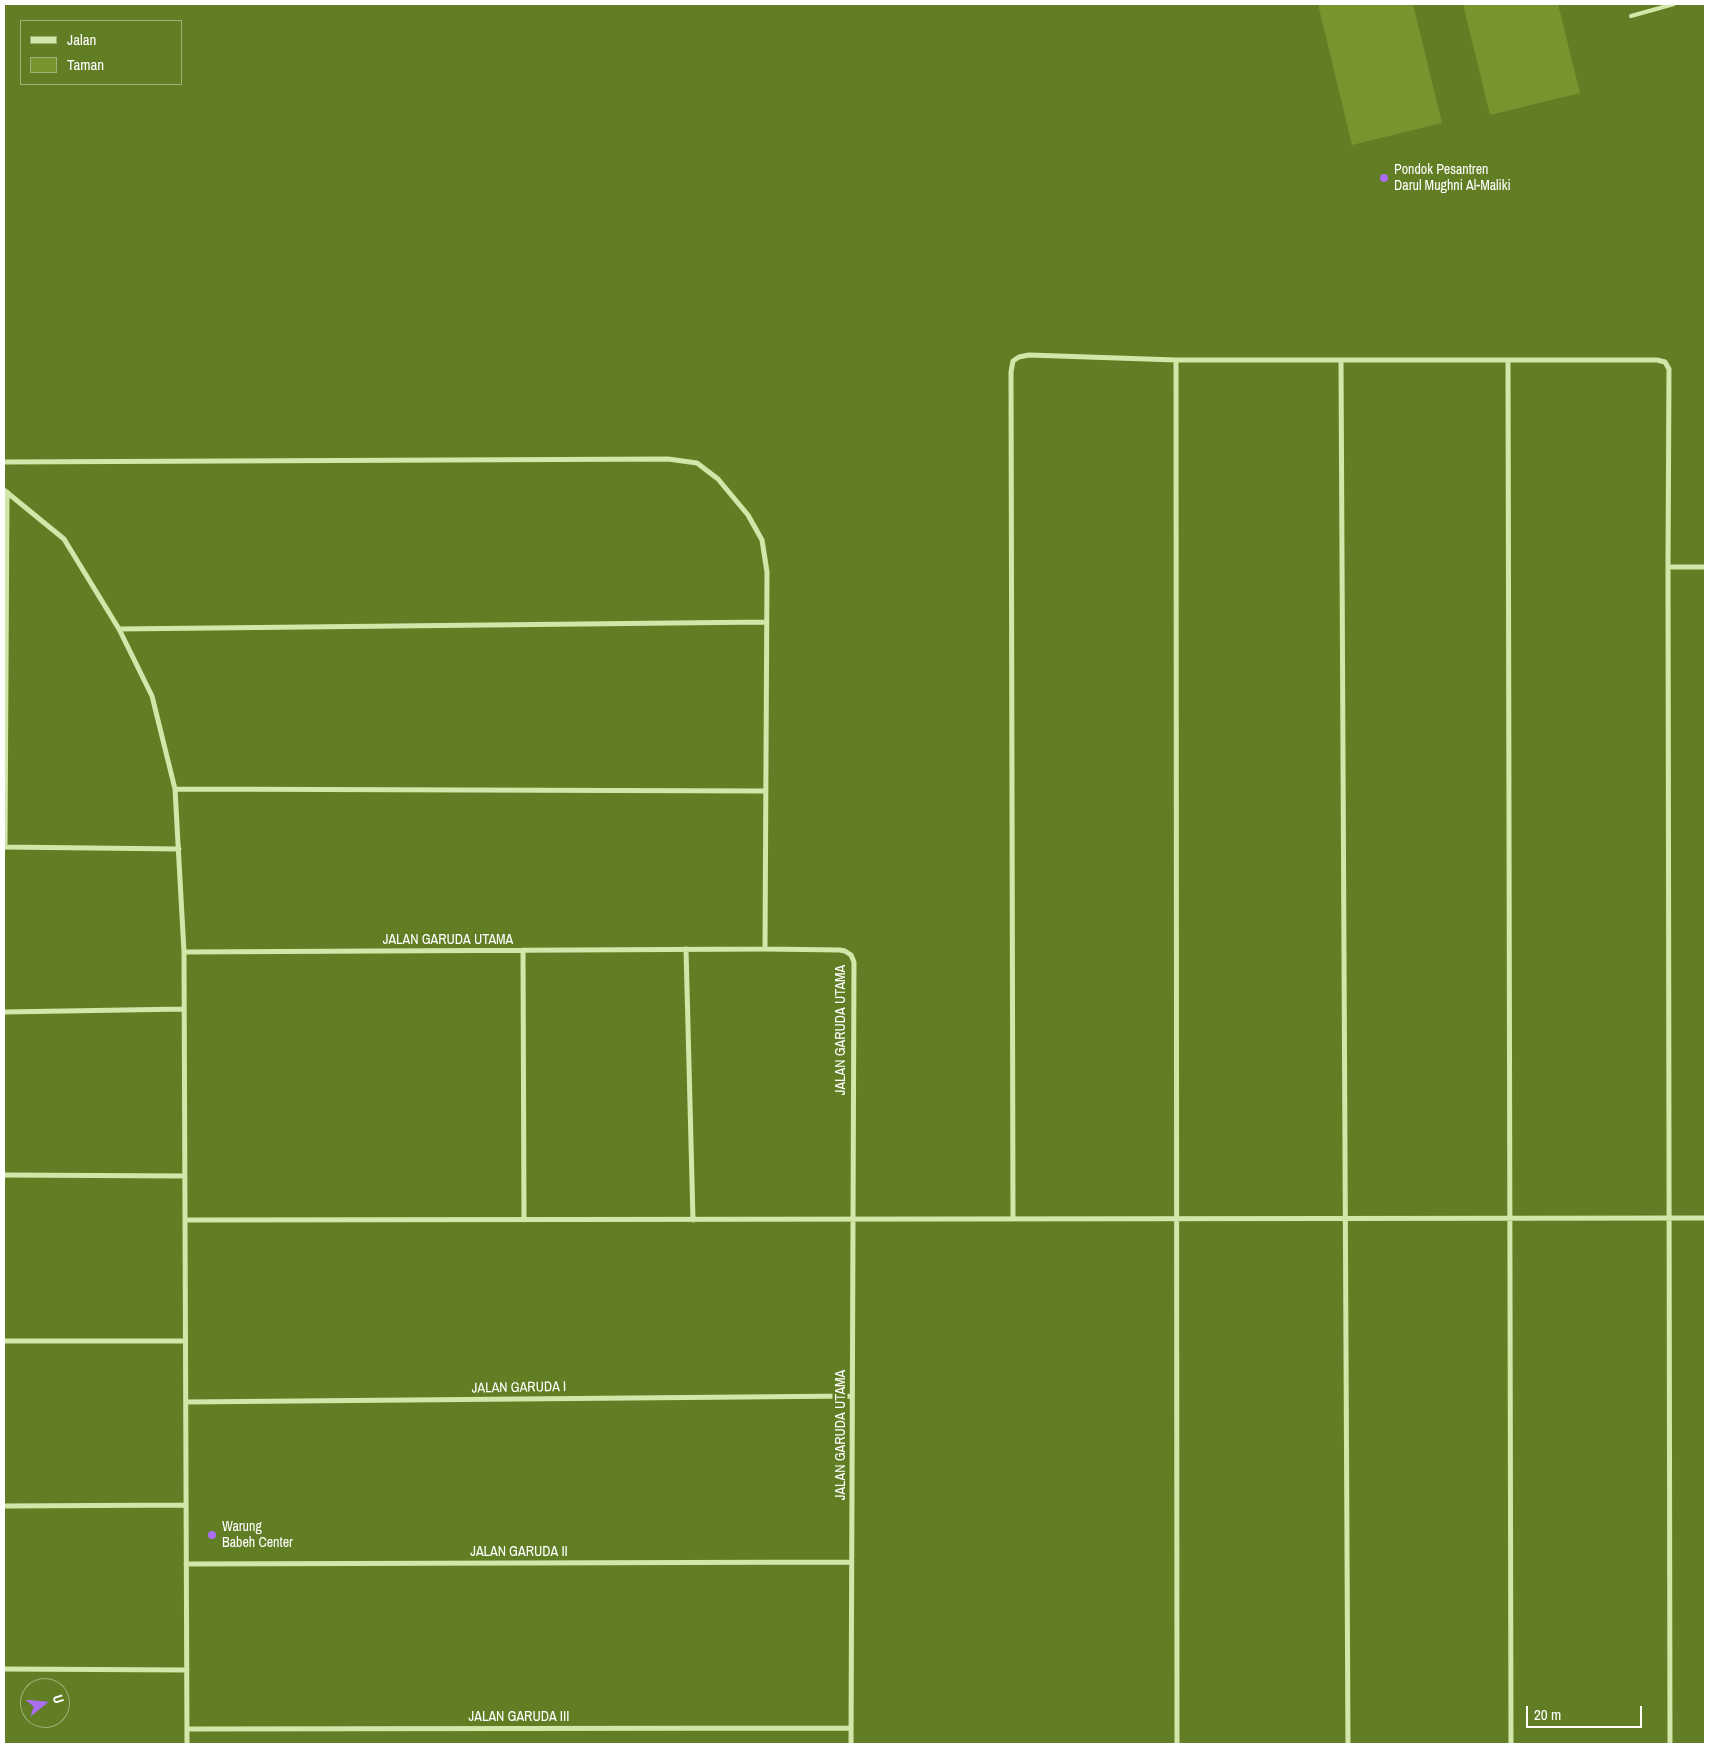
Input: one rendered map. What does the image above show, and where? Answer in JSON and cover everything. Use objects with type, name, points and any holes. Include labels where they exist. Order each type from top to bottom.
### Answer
[{"type":"street","points":[[1013,1219],[1010,372],[1013,361],[1029,355],[1176,360],[1662,360],[1668,365],[1670,1744]]},
{"type":"street","points":[[1176,360],[1177,1744]]},
{"type":"street","points":[[1340,360],[1348,1744]]},
{"type":"street","points":[[1508,360],[1511,1744]]},
{"type":"street","points":[[4,462],[668,459],[696,464],[718,478],[748,515],[762,540],[767,572],[765,622],[764,949]]},
{"type":"street","points":[[5,491],[64,538],[119,629],[152,696],[175,789],[184,952],[187,1744]]},
{"type":"street","points":[[5,491],[4,847],[179,849]]},
{"type":"street","points":[[1668,567],[1705,567]]},
{"type":"street","points":[[119,629],[765,622]]},
{"type":"street","points":[[175,789],[765,791]]},
{"type":"street","points":[[686,949],[693,1220]]},
{"type":"street","name":"JALAN GARUDA UTAMA","points":[[184,952],[764,949],[846,950],[852,955],[854,962],[851,1744]]},
{"type":"street","points":[[523,950],[524,1220]]},
{"type":"street","points":[[4,1012],[184,1009]]},
{"type":"street","points":[[4,1175],[185,1176]]},
{"type":"street","points":[[185,1220],[1705,1218]]},
{"type":"street","points":[[4,1341],[185,1341]]},
{"type":"street","name":"JALAN GARUDA I","points":[[186,1402],[852,1396]]},
{"type":"street","points":[[4,1506],[186,1505]]},
{"type":"street","name":"JALAN GARUDA II","points":[[186,1564],[851,1562]]},
{"type":"street","points":[[4,1669],[187,1670]]},
{"type":"street","name":"JALAN GARUDA III","points":[[187,1729],[851,1728]]},
{"type":"lane","points":[[1631,16],[1674,4]]},
{"type":"green space","points":[[1318,4],[1413,4],[1442,123],[1352,145]]},
{"type":"green space","points":[[1463,4],[1558,4],[1580,93],[1490,115]]},
{"type":"place","name":"Pondok Pesantren Darul Mughni Al-Maliki","points":[[1384,178]]},
{"type":"place","name":"Warung Babeh Center","points":[[212,1535]]}]
